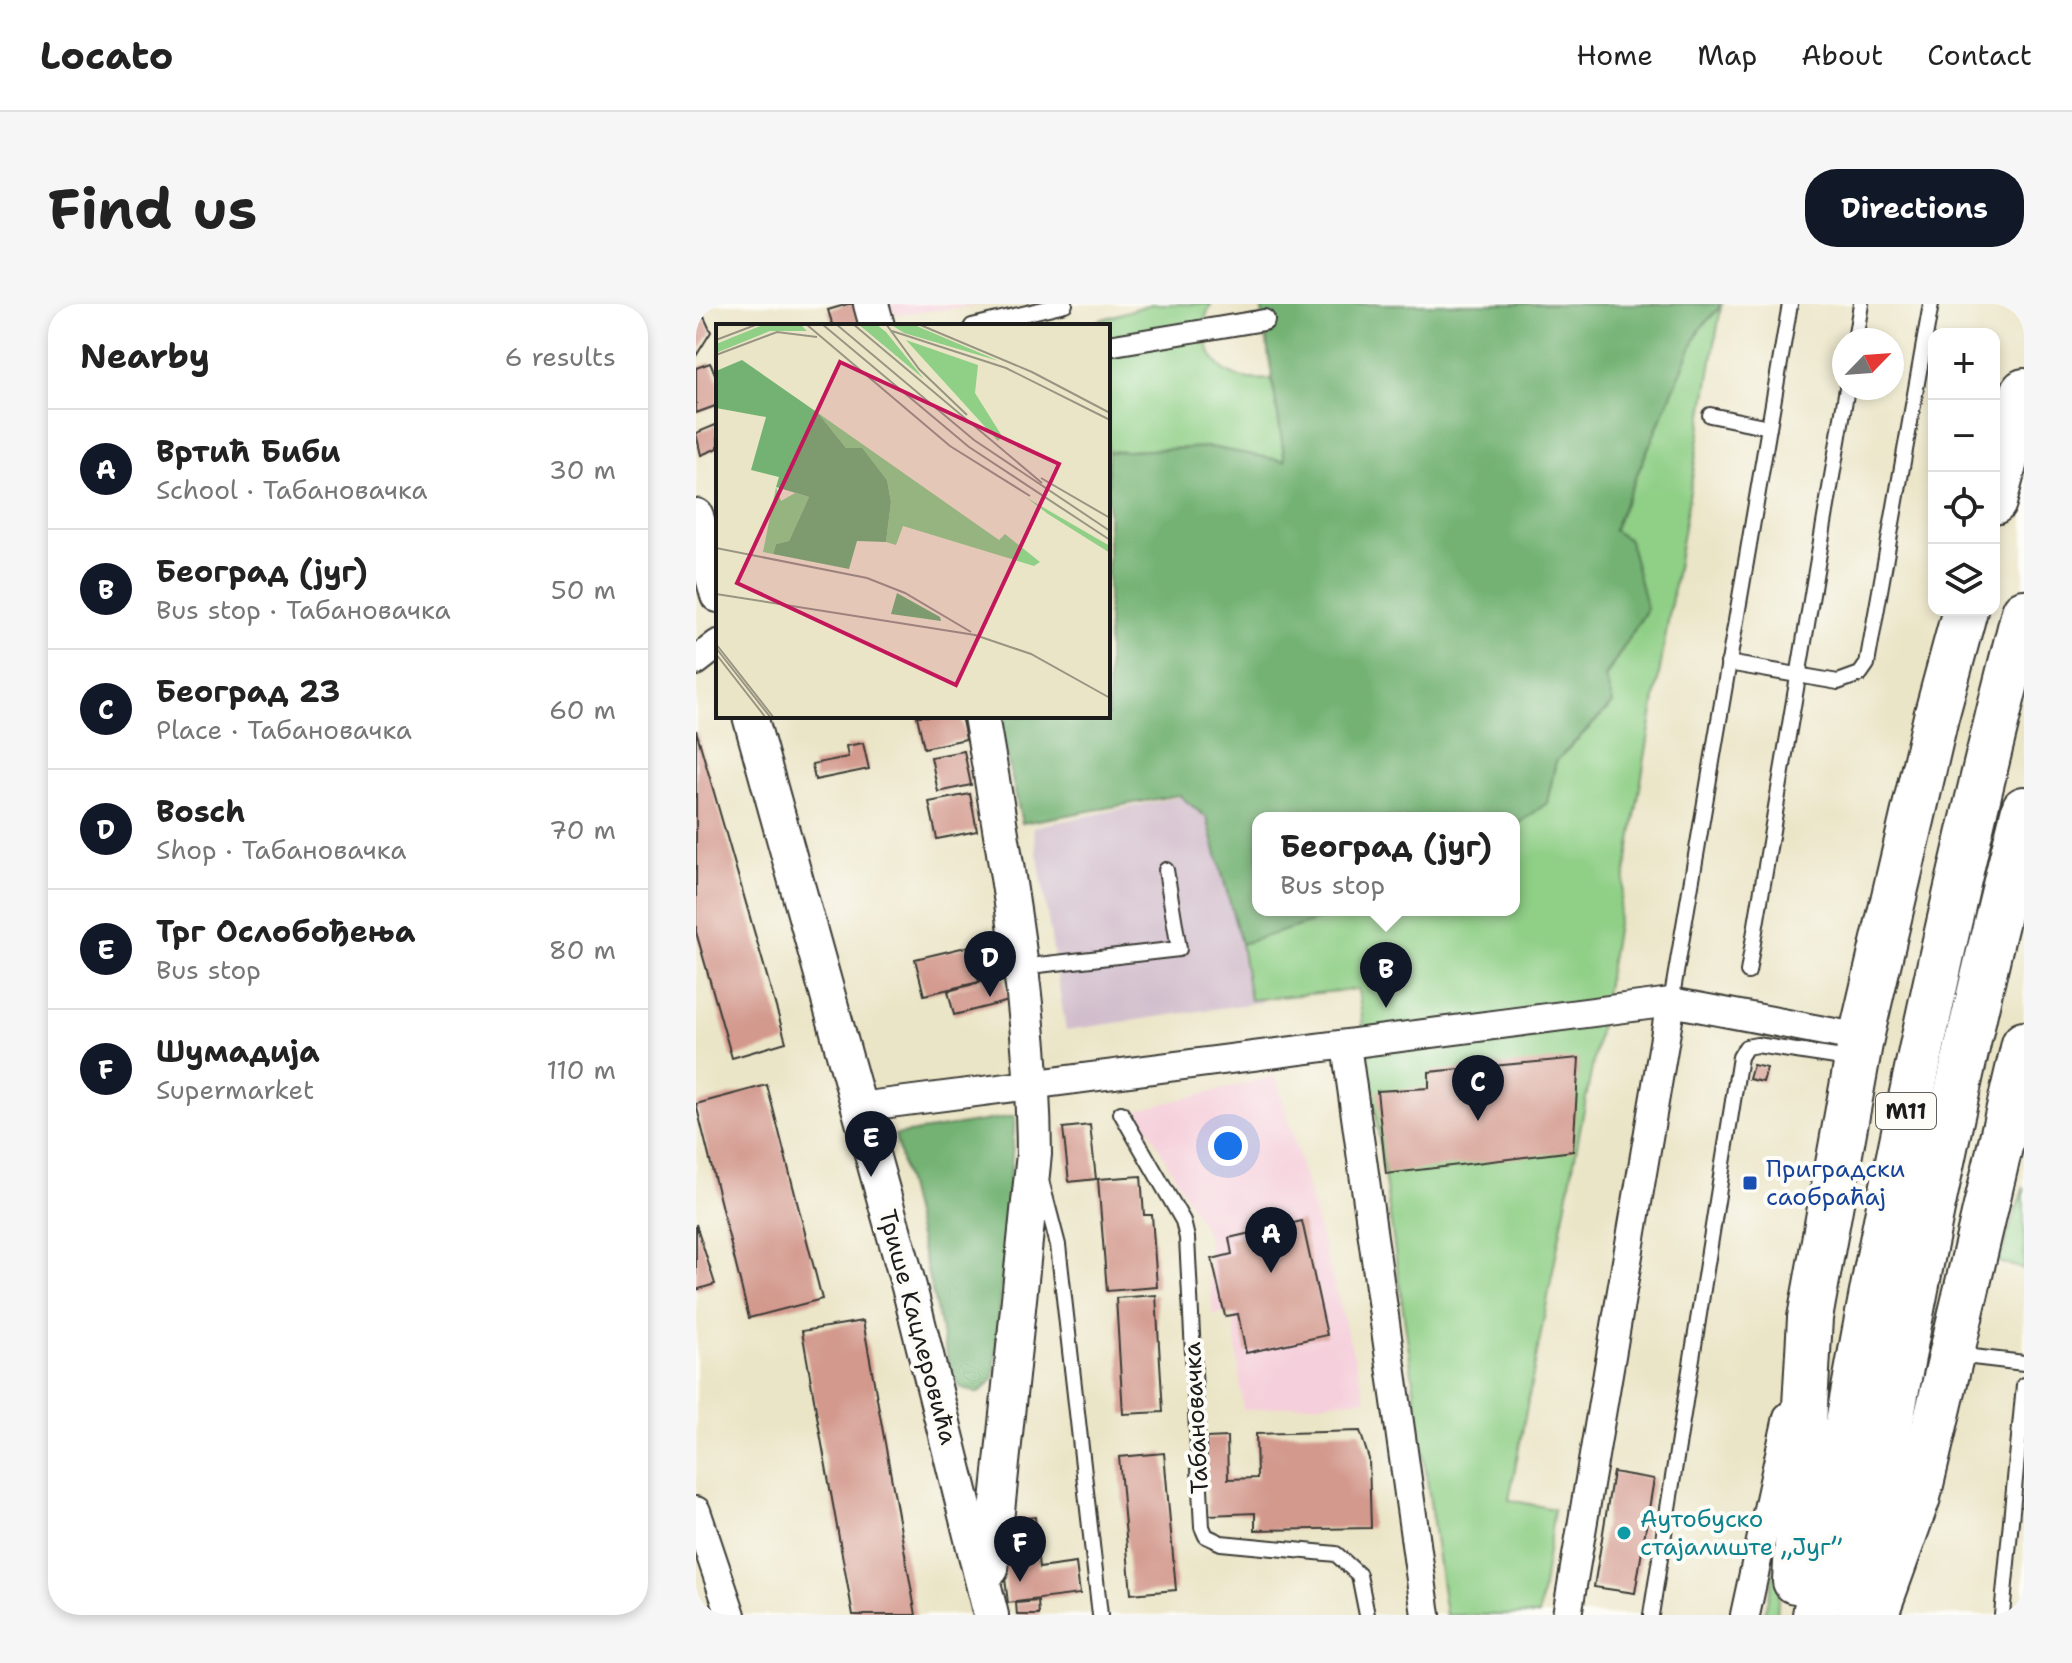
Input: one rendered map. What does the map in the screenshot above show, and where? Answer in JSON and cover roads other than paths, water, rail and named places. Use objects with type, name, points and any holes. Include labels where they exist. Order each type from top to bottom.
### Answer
[{"type":"highway","points":[[2000,480],[2024,391]]},
{"type":"highway","name":"M11","points":[[1815,1615],[1844,1434],[1901,1133],[1949,917],[2024,612]]},
{"type":"highway","points":[[1792,1615],[1810,1318],[1861,1038],[1936,717],[1963,616]]},
{"type":"highway","name":"M11","points":[[1859,1615],[1875,1509],[1946,1142],[2024,809]]},
{"type":"highway","points":[[1876,1615],[1918,1497],[2024,1044]]},
{"type":"highway","points":[[1971,1270],[2024,1131]]},
{"type":"highway","points":[[1908,1615],[1918,1497]]},
{"type":"street","points":[[871,304],[876,324]]},
{"type":"street","points":[[1110,346],[1264,320]]},
{"type":"street","points":[[696,516],[716,588]]},
{"type":"street","points":[[696,661],[716,646]]},
{"type":"street","name":"Трише Кацлеровића","points":[[751,718],[859,1107],[990,1604]]},
{"type":"street","points":[[981,718],[1021,967],[1034,1086],[1034,1154],[1003,1437],[990,1604]]},
{"type":"street","points":[[859,1107],[1671,1002],[1861,1038]]},
{"type":"street","points":[[1567,1615],[1671,1002]]},
{"type":"street","points":[[1346,1045],[1426,1615]]},
{"type":"street","points":[[1745,1615],[1810,1318]]},
{"type":"street","points":[[947,1442],[955,1450],[973,1454],[1003,1437]]},
{"type":"street","points":[[696,1511],[731,1615]]},
{"type":"lane","points":[[980,324],[1065,304]]},
{"type":"lane","points":[[1671,1002],[1790,304]]},
{"type":"lane","points":[[1857,328],[1861,304]]},
{"type":"lane","points":[[1728,663],[1838,682],[1849,680],[1867,664],[1931,304]]},
{"type":"lane","points":[[1748,972],[1845,400]]},
{"type":"lane","points":[[1710,415],[1769,427]]},
{"type":"lane","points":[[1021,967],[1179,949],[1166,870]]},
{"type":"lane","points":[[1651,1615],[1740,1057],[1746,1047],[1757,1045],[1836,1057],[1846,1066],[1852,1084]]},
{"type":"lane","name":"Табановачка","points":[[1121,1113],[1183,1221],[1187,1238],[1202,1527],[1206,1536],[1221,1543],[1336,1554],[1359,1575],[1367,1615]]},
{"type":"lane","points":[[1034,1154],[1058,1245],[1100,1615]]},
{"type":"lane","points":[[1951,1354],[2024,1363]]},
{"type":"lane","points":[[2002,1615],[2024,1385]]},
{"type":"place","name":"Bosch","points":[[990,997]]},
{"type":"place","name":"Београд (југ)","points":[[1386,1008]]},
{"type":"place","name":"Београд 23","points":[[1478,1121]]},
{"type":"place","name":"Трг Ослобођења","points":[[871,1177]]},
{"type":"place","name":"Приградски саобраћај","points":[[1750,1183]]},
{"type":"place","name":"Вртић Биби","points":[[1271,1273]]},
{"type":"place","name":"Аутобуско стајалиште „Југ”","points":[[1624,1533]]},
{"type":"place","name":"Шумадија","points":[[1020,1582]]}]
